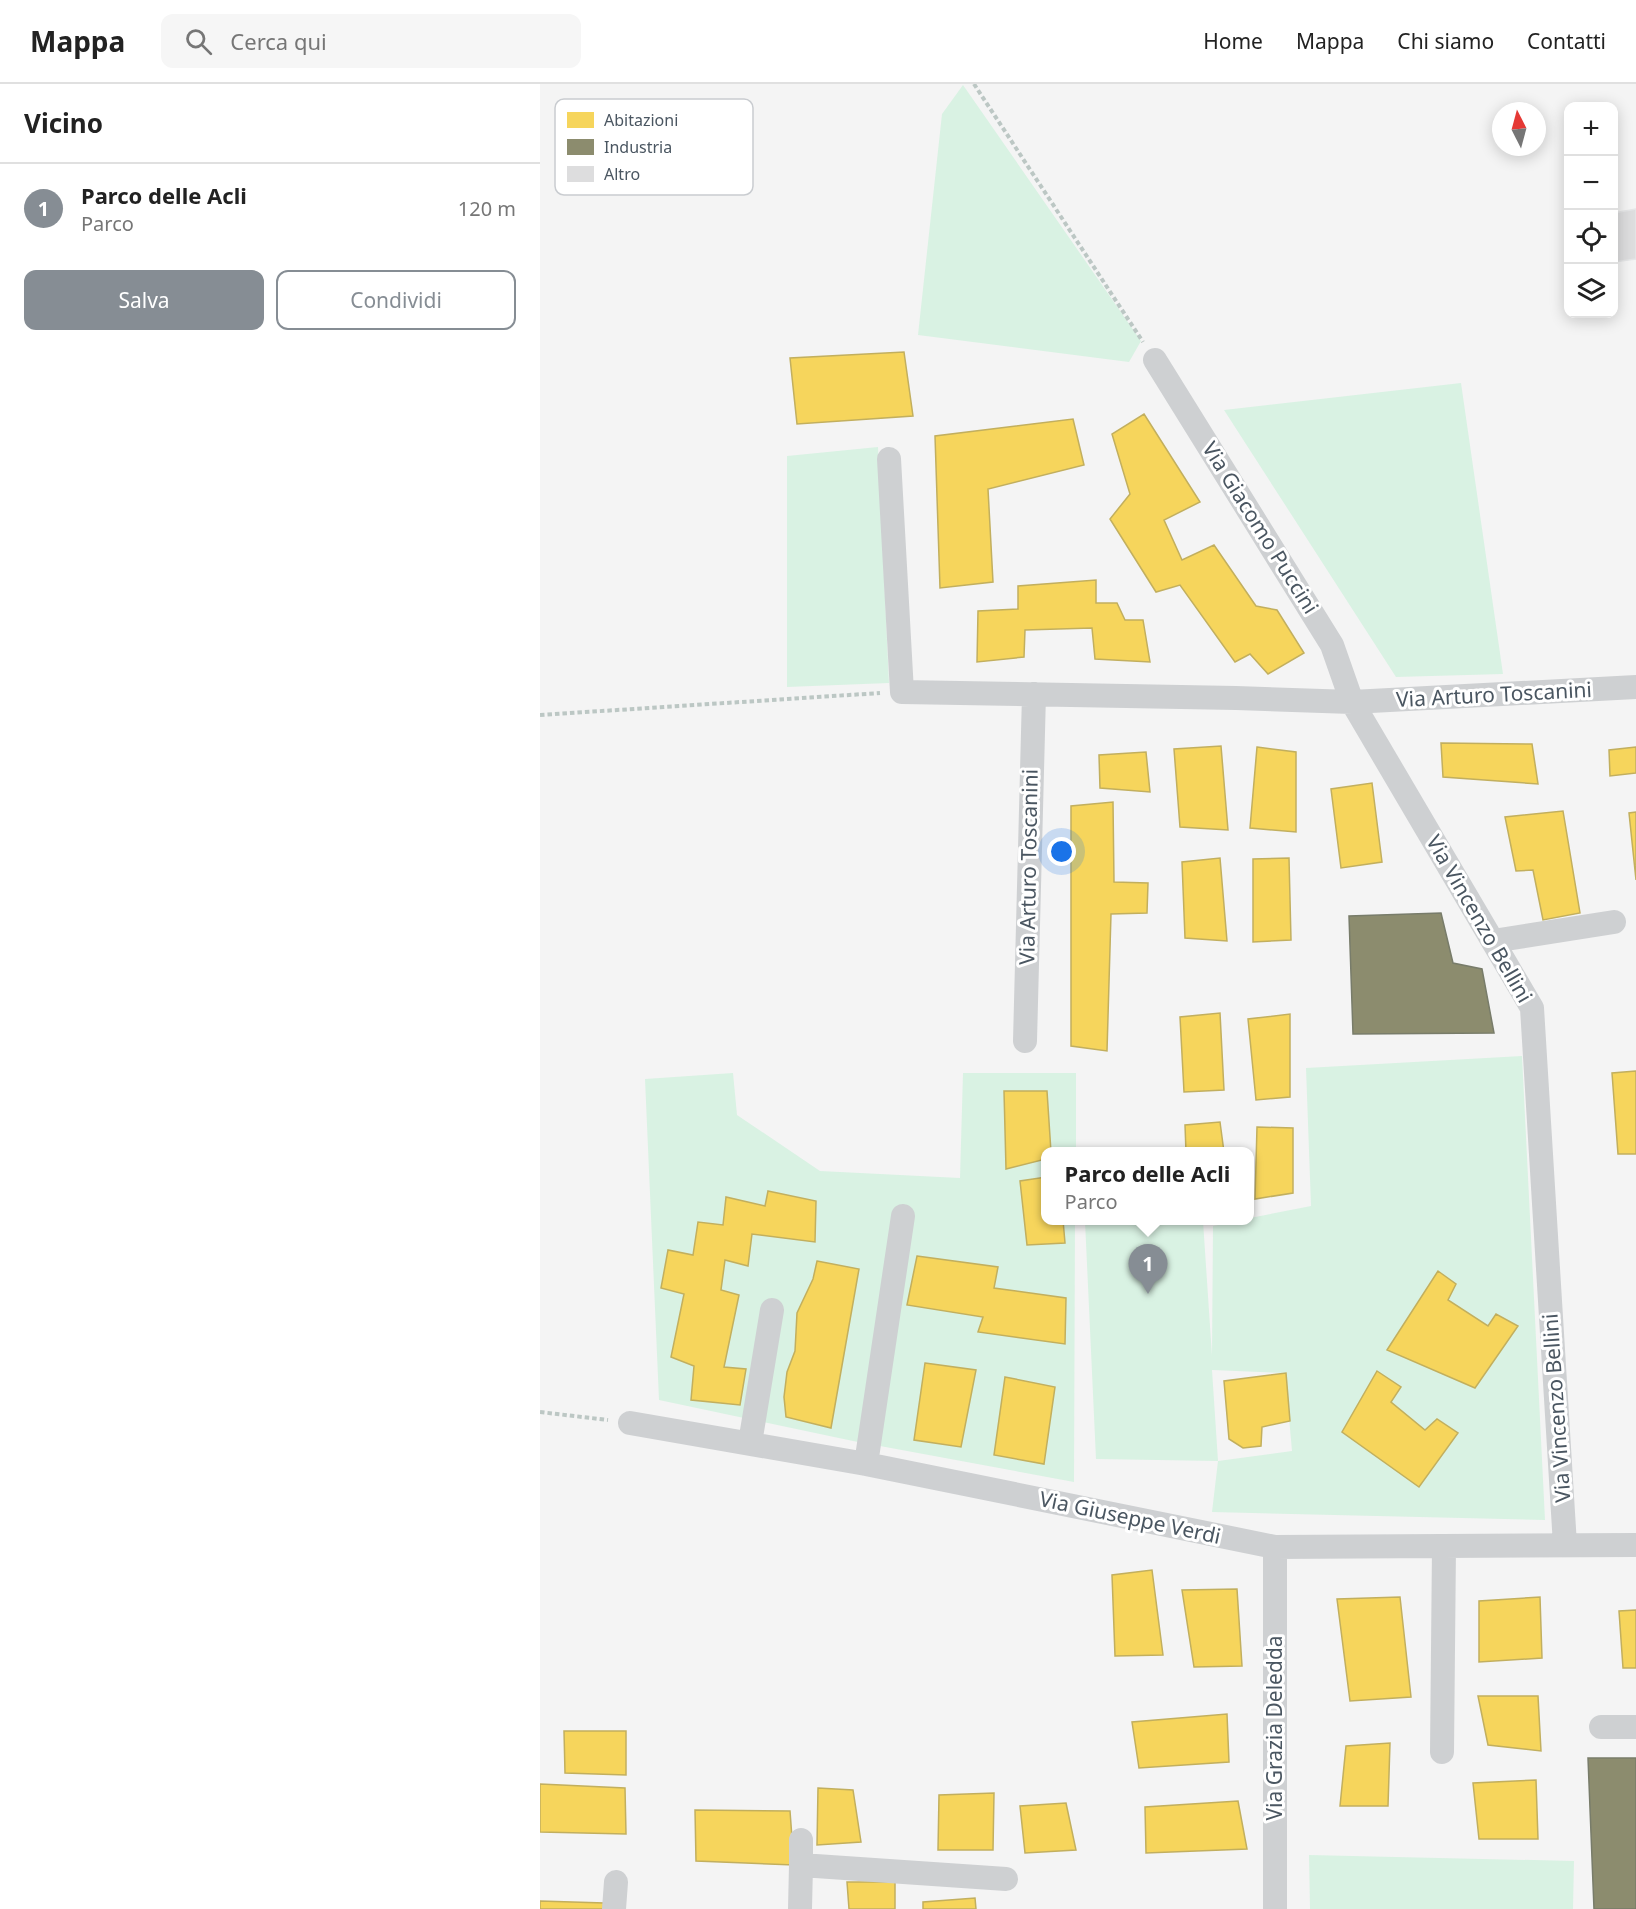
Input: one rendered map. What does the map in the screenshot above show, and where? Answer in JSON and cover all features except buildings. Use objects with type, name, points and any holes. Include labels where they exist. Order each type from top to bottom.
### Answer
[{"type":"street","name":"Via Giacomo Puccini","points":[[1155,360],[1332,645],[1352,702]]},
{"type":"street","points":[[889,459],[902,692],[1352,702]]},
{"type":"street","name":"Via Arturo Toscanini","points":[[1352,702],[1636,687]]},
{"type":"street","name":"Via Arturo Toscanini","points":[[1025,1041],[1034,694]]},
{"type":"street","name":"Via Vincenzo Bellini","points":[[1352,702],[1532,1008],[1565,1545]]},
{"type":"street","points":[[1493,941],[1614,922]]},
{"type":"street","points":[[866,1464],[903,1216]]},
{"type":"street","points":[[750,1443],[772,1310]]},
{"type":"street","name":"Via Giuseppe Verdi","points":[[630,1423],[866,1464],[1275,1547],[1636,1545]]},
{"type":"street","points":[[1442,1752],[1444,1546]]},
{"type":"street","name":"Via Grazia Deledda","points":[[1275,1547],[1275,1909]]},
{"type":"street","points":[[1601,1727],[1636,1727]]},
{"type":"street","points":[[800,1909],[801,1840]]},
{"type":"street","points":[[801,1865],[1006,1879]]},
{"type":"street","points":[[614,1909],[616,1882]]},
{"type":"path","points":[[974,84],[1155,360]]},
{"type":"path","points":[[540,715],[902,692]]},
{"type":"path","points":[[540,1412],[630,1423]]},
{"type":"green space","points":[[963,85],[1141,341],[1129,362],[918,335],[942,114]]},
{"type":"green space","points":[[1461,383],[1503,674],[1396,677],[1224,410]]},
{"type":"green space","points":[[878,447],[889,683],[787,687],[787,456]]},
{"type":"green space","points":[[1522,1056],[1545,1520],[1212,1512],[1218,1461],[1096,1459],[1085,1225],[1203,1225],[1212,1356],[1213,1226],[1254,1225],[1254,1217],[1311,1206],[1306,1068]],"holes":[[[1212,1370],[1285,1373],[1292,1451],[1218,1461]]]},
{"type":"green space","points":[[733,1073],[737,1115],[820,1171],[960,1178],[963,1073],[1076,1073],[1076,1147],[1041,1147],[1041,1225],[1075,1225],[1074,1482],[853,1441],[659,1400],[645,1079]]},
{"type":"green space","points":[[1309,1855],[1574,1861],[1573,1909],[1310,1909]]},
{"type":"place","name":"Parco delle Acli","points":[[1148,1294]]}]
